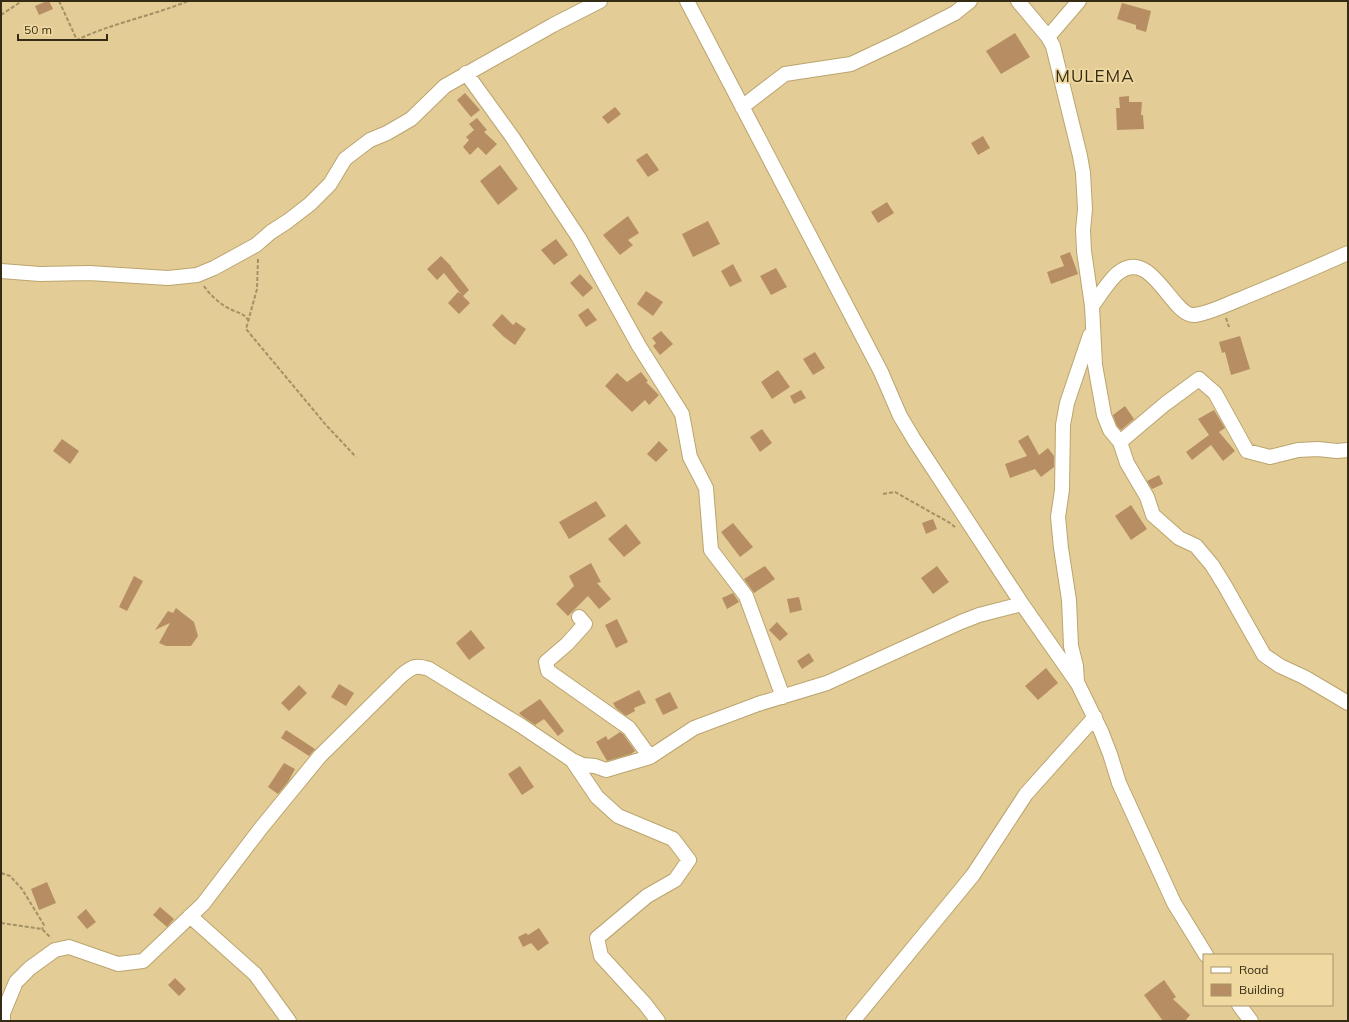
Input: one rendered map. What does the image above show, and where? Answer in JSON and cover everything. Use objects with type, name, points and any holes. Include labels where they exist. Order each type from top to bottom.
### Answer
[{"type":"street","points":[[1,271],[40,274],[89,273],[168,278],[196,275],[214,268],[238,256],[260,242],[271,232],[310,204],[330,184],[345,159],[370,140],[387,133],[411,119],[445,86],[466,73],[600,1]]},
{"type":"street","points":[[687,1],[881,372],[915,441],[1022,604],[1078,684],[1110,754],[1119,782],[1140,830],[1174,903],[1205,954]]},
{"type":"street","points":[[742,107],[784,74],[851,64],[902,40],[954,12],[970,1]]},
{"type":"street","points":[[1018,1],[1048,37],[1053,46],[1080,156],[1083,173],[1085,209],[1083,230],[1084,251],[1092,306],[1095,365],[1104,415],[1110,430],[1120,442],[1127,464],[1146,497],[1152,515],[1179,538],[1196,546],[1212,565],[1264,655],[1280,666],[1304,677],[1348,703]]},
{"type":"street","points":[[1048,37],[1079,1]]},
{"type":"street","points":[[466,73],[513,138],[579,238],[639,346],[682,414],[690,457],[706,488],[711,550],[746,596],[783,697]]},
{"type":"street","points":[[1092,306],[1116,274],[1123,269],[1132,267],[1148,272],[1182,310],[1189,315],[1194,315],[1206,312],[1250,295],[1348,253]]},
{"type":"street","points":[[1078,684],[1076,666],[1071,646],[1069,600],[1058,517],[1062,490],[1063,425],[1070,392],[1093,327]]},
{"type":"street","points":[[1120,442],[1199,379],[1215,393],[1247,451],[1270,456],[1298,450],[1348,450]]},
{"type":"street","points":[[3,1021],[3,1013],[16,982],[30,968],[55,950],[69,947],[118,964],[143,961],[203,904],[261,828],[320,756],[402,675],[411,668],[419,666],[430,670],[520,725],[572,760],[583,765],[595,766],[606,770],[650,757],[694,728],[742,710],[827,684],[961,622],[979,615],[1022,604]]},
{"type":"street","points":[[579,617],[586,624],[567,644],[546,662],[548,671],[628,728],[650,757]]},
{"type":"street","points":[[853,1021],[973,875],[1026,794],[1094,717]]},
{"type":"street","points":[[572,760],[597,797],[618,816],[673,839],[690,860],[675,880],[647,896],[597,938],[601,956],[645,1004],[658,1021]]},
{"type":"street","points":[[190,916],[255,974],[289,1021]]},
{"type":"street","points":[[1240,1006],[1251,1021]]},
{"type":"path","points":[[1,14],[22,1]]},
{"type":"path","points":[[59,1],[77,40],[92,32],[158,12],[188,1]]},
{"type":"path","points":[[260,242],[257,265],[257,289],[246,329],[326,425],[356,457]]},
{"type":"path","points":[[196,275],[208,293],[229,309],[245,315],[248,320]]},
{"type":"path","points":[[883,494],[895,492],[956,527]]},
{"type":"path","points":[[1,873],[10,876],[22,889],[44,926],[42,929]]},
{"type":"path","points":[[1,923],[42,929],[51,937],[50,953]]},
{"type":"building","points":[[49,1],[53,9],[39,15],[35,6]]},
{"type":"building","points":[[1122,3],[1151,11],[1146,32],[1136,29],[1136,25],[1117,19]]},
{"type":"building","points":[[1015,33],[1030,57],[1001,74],[986,51]]},
{"type":"building","points":[[465,93],[480,110],[471,117],[457,100]]},
{"type":"building","points":[[1129,96],[1129,102],[1142,102],[1141,115],[1143,115],[1144,129],[1117,130],[1116,108],[1120,108],[1119,97]]},
{"type":"building","points":[[615,107],[621,114],[608,124],[602,117]]},
{"type":"building","points":[[477,118],[487,130],[484,132],[497,144],[486,155],[478,147],[470,155],[463,147],[469,140],[466,137],[474,130],[469,124]]},
{"type":"building","points":[[983,136],[990,148],[978,155],[971,143]]},
{"type":"building","points":[[647,153],[659,170],[648,177],[636,160]]},
{"type":"building","points":[[500,165],[518,189],[498,205],[480,181]]},
{"type":"building","points":[[887,202],[894,213],[878,223],[871,212]]},
{"type":"building","points":[[628,216],[639,233],[628,240],[633,245],[620,255],[603,235]]},
{"type":"building","points":[[708,221],[720,244],[693,257],[682,234]]},
{"type":"building","points":[[556,239],[568,255],[554,265],[541,250]]},
{"type":"building","points":[[1070,252],[1078,274],[1051,284],[1047,272],[1064,266],[1060,256]]},
{"type":"building","points":[[441,256],[451,266],[469,290],[463,296],[470,303],[459,314],[448,303],[458,292],[461,294],[444,273],[437,280],[427,269]]},
{"type":"building","points":[[733,264],[742,281],[730,287],[721,271]]},
{"type":"building","points":[[776,268],[787,287],[771,295],[760,276]]},
{"type":"building","points":[[580,274],[593,288],[583,297],[570,283]]},
{"type":"building","points":[[646,291],[663,302],[653,316],[637,304]]},
{"type":"building","points":[[588,308],[597,320],[586,327],[578,315]]},
{"type":"building","points":[[502,314],[513,325],[516,322],[526,329],[515,345],[492,325]]},
{"type":"building","points":[[661,331],[673,344],[660,355],[653,346],[656,343],[652,338]]},
{"type":"building","points":[[1240,336],[1250,369],[1231,375],[1225,352],[1222,353],[1219,342]]},
{"type":"building","points":[[815,352],[825,368],[813,375],[803,359]]},
{"type":"building","points":[[778,370],[790,387],[772,399],[761,382]]},
{"type":"building","points":[[641,372],[648,381],[646,382],[659,395],[649,405],[645,400],[632,412],[605,386],[617,373],[627,382]]},
{"type":"building","points":[[801,390],[806,398],[794,404],[790,396]]},
{"type":"building","points":[[1125,406],[1134,419],[1121,430],[1117,426],[1113,415]]},
{"type":"building","points":[[1214,410],[1225,428],[1219,432],[1235,451],[1223,461],[1211,445],[1192,460],[1186,452],[1209,435],[1198,419]]},
{"type":"building","points":[[762,429],[772,443],[760,452],[750,437]]},
{"type":"building","points":[[1028,435],[1039,455],[1048,448],[1054,456],[1054,467],[1041,477],[1035,469],[1010,478],[1005,464],[1027,456],[1018,441]]},
{"type":"building","points":[[62,439],[79,451],[70,464],[53,451]]},
{"type":"building","points":[[659,441],[668,450],[656,462],[647,454]]},
{"type":"building","points":[[1159,475],[1163,484],[1152,489],[1147,481]]},
{"type":"building","points":[[596,501],[606,516],[569,539],[559,522]]},
{"type":"building","points":[[1131,505],[1147,529],[1131,540],[1115,516]]},
{"type":"building","points":[[933,519],[937,529],[926,534],[922,523]]},
{"type":"building","points":[[733,523],[753,547],[740,557],[721,532]]},
{"type":"building","points":[[626,524],[641,543],[624,557],[608,539]]},
{"type":"building","points":[[591,563],[601,582],[597,583],[611,599],[599,609],[588,596],[568,616],[556,604],[574,586],[569,576]]},
{"type":"building","points":[[765,566],[775,579],[754,593],[744,579]]},
{"type":"building","points":[[937,566],[949,582],[933,594],[921,578]]},
{"type":"building","points":[[134,576],[143,581],[127,611],[119,607]]},
{"type":"building","points":[[733,593],[739,602],[727,609],[722,598]]},
{"type":"building","points":[[799,597],[802,610],[790,613],[787,599]]},
{"type":"building","points":[[176,608],[194,622],[198,636],[191,646],[166,646],[159,643],[170,623],[155,630],[168,611],[173,613]]},
{"type":"building","points":[[617,619],[628,642],[616,648],[605,625]]},
{"type":"building","points":[[777,622],[788,634],[780,641],[769,630]]},
{"type":"building","points":[[471,630],[485,648],[469,660],[456,643]]},
{"type":"building","points":[[809,653],[814,661],[802,669],[797,661]]},
{"type":"building","points":[[1046,668],[1058,683],[1038,700],[1025,686]]},
{"type":"building","points":[[339,684],[354,693],[346,706],[331,697]]},
{"type":"building","points":[[299,685],[307,693],[289,711],[281,703]]},
{"type":"building","points":[[639,690],[646,703],[634,708],[635,711],[626,716],[616,708],[613,703]]},
{"type":"building","points":[[670,692],[678,708],[663,715],[655,699]]},
{"type":"building","points":[[540,699],[564,731],[558,736],[544,719],[535,725],[519,713]]},
{"type":"building","points":[[286,730],[315,749],[309,756],[281,738]]},
{"type":"building","points":[[620,732],[635,751],[631,754],[607,761],[596,742],[606,736],[608,740]]},
{"type":"building","points":[[284,763],[295,769],[288,782],[278,794],[268,787]]},
{"type":"building","points":[[520,766],[534,787],[522,795],[508,774]]},
{"type":"building","points":[[47,882],[56,903],[39,910],[31,889]]},
{"type":"building","points":[[160,907],[174,919],[167,927],[153,915]]},
{"type":"building","points":[[86,909],[96,922],[87,929],[77,917]]},
{"type":"building","points":[[539,928],[549,943],[538,951],[531,943],[523,947],[518,937],[526,933],[528,935]]},
{"type":"building","points":[[175,978],[186,989],[179,996],[168,985]]},
{"type":"building","points":[[1164,980],[1176,997],[1173,999],[1190,1015],[1185,1021],[1163,1021],[1144,995]]},
{"type":"district","name":"MULEMA","points":[[1095,76]]}]
